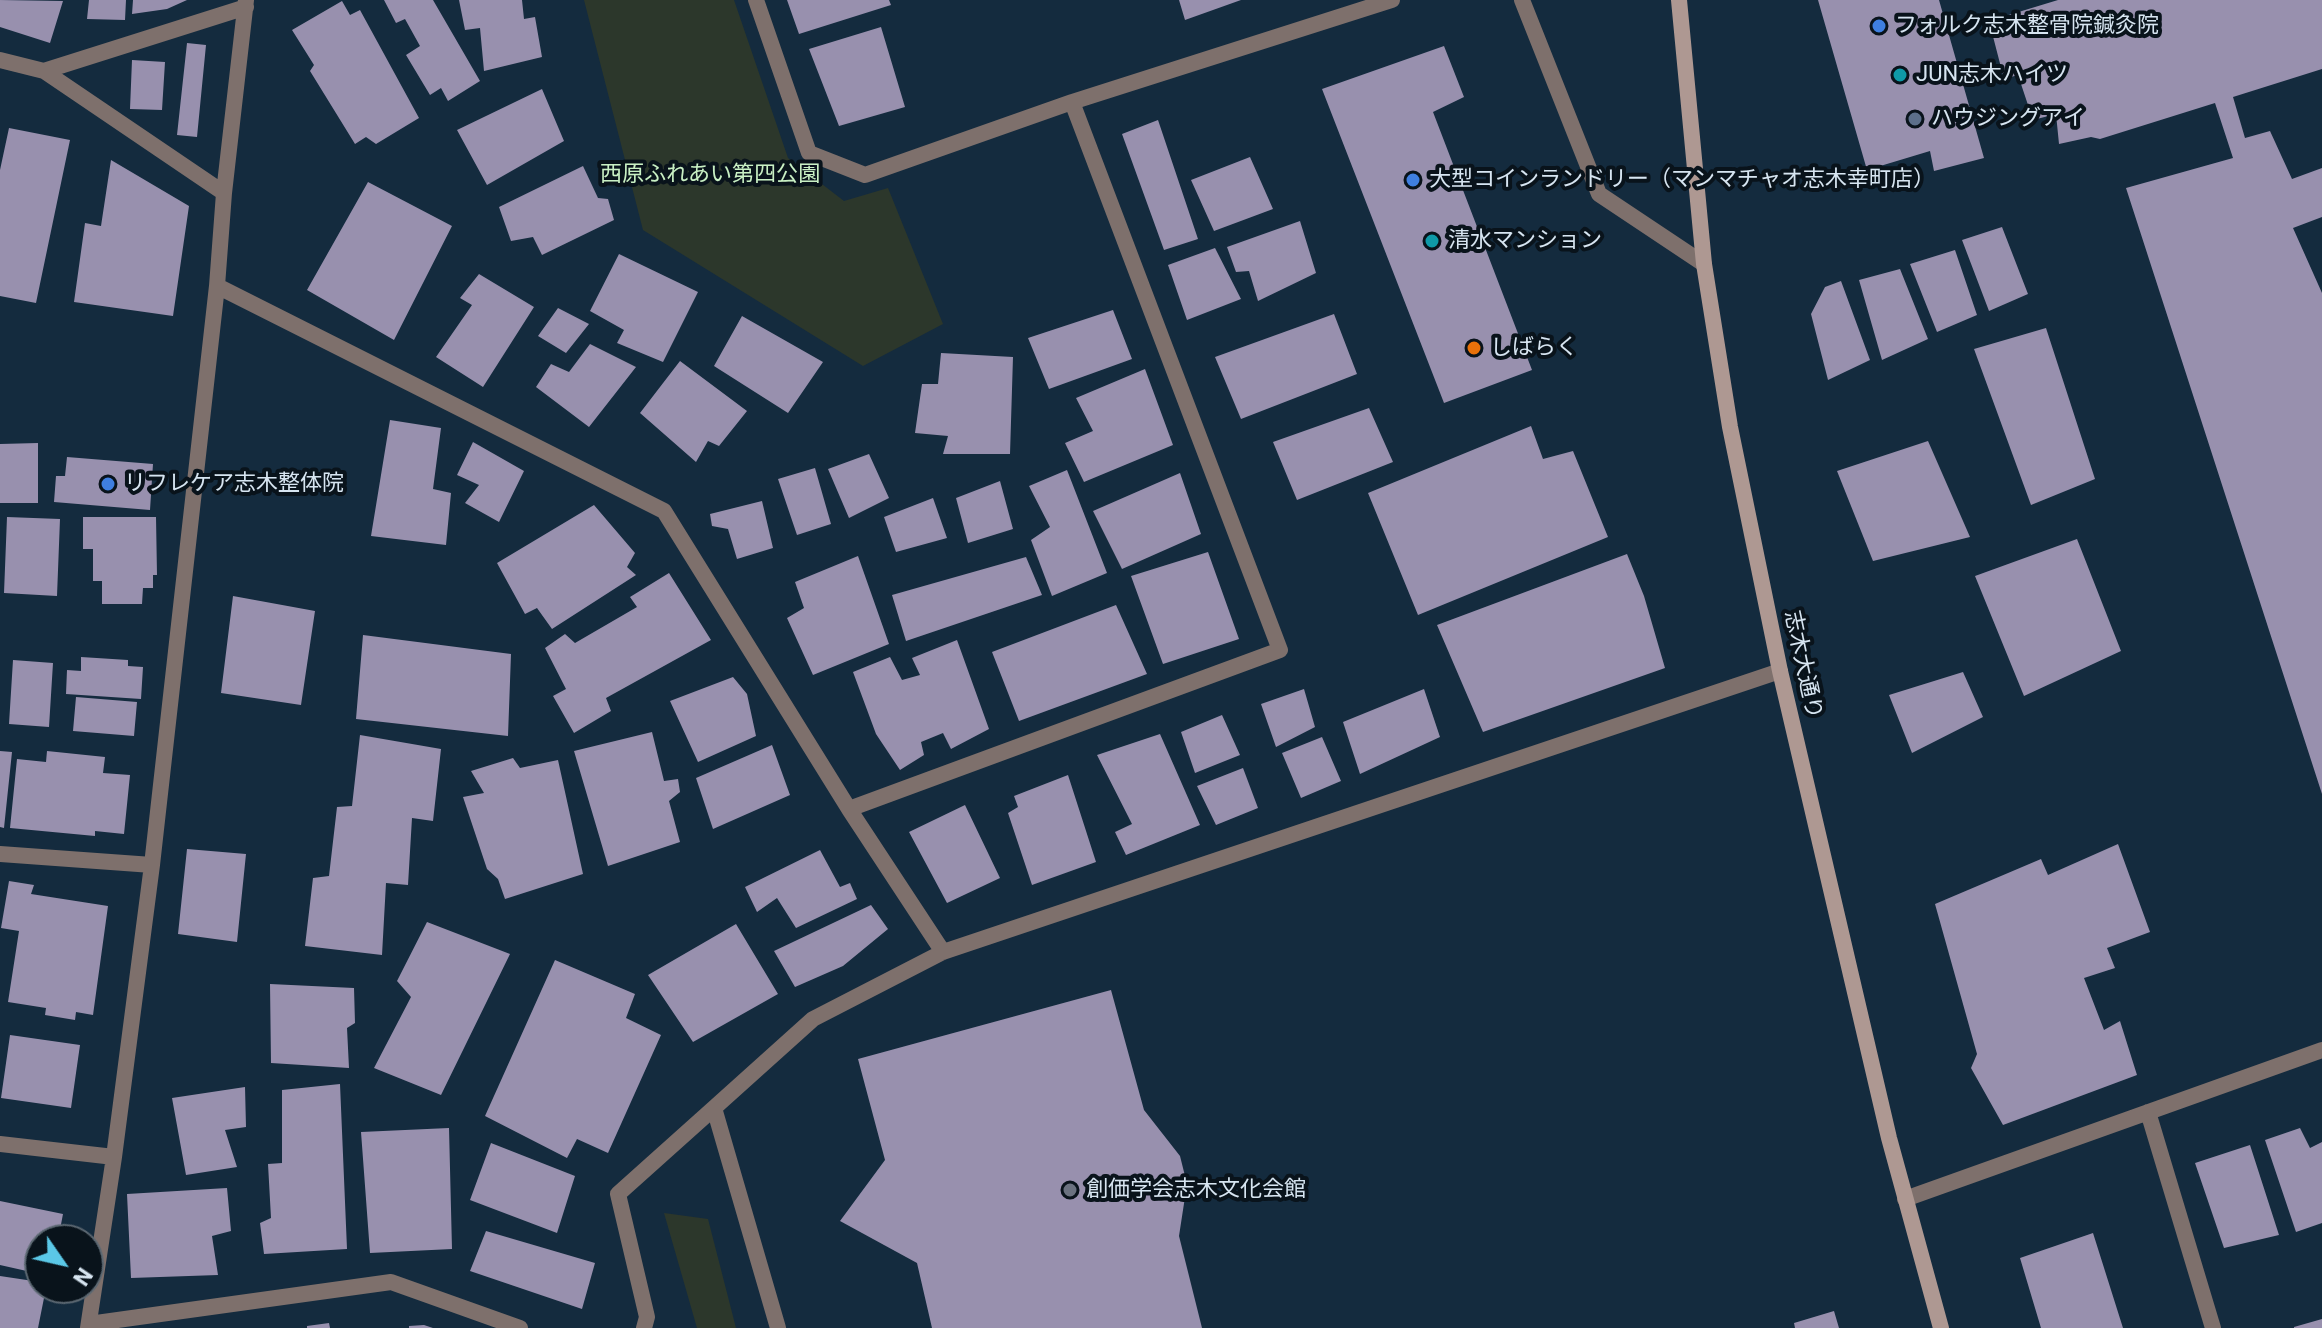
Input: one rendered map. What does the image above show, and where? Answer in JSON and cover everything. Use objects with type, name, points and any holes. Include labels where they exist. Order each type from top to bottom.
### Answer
[{"type":"main road","name":"志木大通り","points":[[1679,0],[1704,264],[1730,427],[1780,671],[1886,1126],[1941,1328]]},
{"type":"street","points":[[756,0],[809,153],[865,175],[1072,102],[1392,0]]},
{"type":"street","points":[[1522,0],[1599,194],[1704,264]]},
{"type":"street","points":[[44,71],[246,3],[152,865],[114,1157],[88,1326],[391,1282],[520,1328]]},
{"type":"street","points":[[0,60],[44,71],[224,193]]},
{"type":"street","points":[[849,809],[1280,650],[1072,102]]},
{"type":"street","points":[[217,286],[664,511],[849,809],[943,952]]},
{"type":"street","points":[[644,1328],[647,1317],[618,1194],[813,1019],[943,952],[1780,671]]},
{"type":"street","points":[[0,854],[152,865]]},
{"type":"street","points":[[1905,1199],[2322,1050]]},
{"type":"street","points":[[714,1108],[778,1328]]},
{"type":"street","points":[[2148,1112],[2213,1328]]},
{"type":"street","points":[[0,1144],[114,1157]]},
{"type":"green space","name":"西原ふれあい第四公園","points":[[584,0],[734,0],[788,158],[844,201],[888,188],[943,324],[863,366],[643,230]]},
{"type":"green space","points":[[664,1213],[708,1219],[736,1328],[697,1328]]},
{"type":"building","points":[[0,0],[63,1],[50,43],[0,27]]},
{"type":"building","points":[[89,0],[126,0],[125,20],[87,19]]},
{"type":"building","points":[[133,0],[187,0],[167,9],[132,14]]},
{"type":"building","points":[[384,0],[433,0],[480,81],[448,101],[441,88],[430,95],[406,55],[420,46],[405,19],[396,23]]},
{"type":"building","points":[[459,0],[522,0],[524,19],[535,17],[542,57],[484,71],[480,28],[465,30]]},
{"type":"building","points":[[787,0],[889,0],[891,5],[799,34]]},
{"type":"building","points":[[1179,0],[1241,0],[1185,20]]},
{"type":"building","name":"JUN志木ハイツ","points":[[1818,0],[1939,0],[1984,158],[1934,171],[1930,151],[1867,170]]},
{"type":"building","points":[[2058,0],[2322,0],[2322,69],[2233,97],[2245,138],[2270,131],[2292,179],[2322,168],[2322,217],[2293,228],[2322,293],[2322,794],[2126,188],[2233,158],[2215,103],[2100,139],[2091,137],[2059,144],[2056,114],[2033,120],[2018,75],[2004,79],[1989,21]]},
{"type":"building","points":[[342,1],[350,15],[360,10],[419,118],[376,144],[366,137],[355,144],[310,71],[314,65],[292,30]]},
{"type":"building","points":[[881,27],[905,107],[839,126],[809,49]]},
{"type":"building","points":[[187,43],[206,45],[197,137],[177,135]]},
{"type":"building","name":"清水マンション","points":[[1444,46],[1464,97],[1433,112],[1532,370],[1444,403],[1322,89]]},
{"type":"building","points":[[132,60],[165,62],[162,110],[130,109]]},
{"type":"building","points":[[542,89],[564,141],[487,185],[457,130]]},
{"type":"building","points":[[1158,120],[1198,239],[1164,250],[1122,134]]},
{"type":"building","points":[[9,128],[70,140],[36,303],[0,296],[0,170]]},
{"type":"building","points":[[1250,157],[1273,209],[1214,231],[1191,180]]},
{"type":"building","points":[[111,160],[189,206],[173,316],[74,302],[85,223],[101,226]]},
{"type":"building","points":[[583,166],[598,198],[608,199],[614,220],[542,255],[533,237],[511,241],[499,207]]},
{"type":"building","points":[[368,182],[452,226],[394,340],[307,290]]},
{"type":"building","points":[[1300,221],[1316,273],[1258,301],[1249,271],[1236,272],[1227,247]]},
{"type":"building","points":[[2002,227],[2028,294],[1989,311],[1962,240]]},
{"type":"building","points":[[1215,248],[1241,299],[1187,320],[1168,265]]},
{"type":"building","points":[[1955,250],[1977,315],[1937,332],[1910,264]]},
{"type":"building","points":[[619,254],[698,292],[663,362],[617,343],[624,330],[590,311]]},
{"type":"building","points":[[1900,269],[1928,339],[1882,360],[1859,280]]},
{"type":"building","points":[[479,274],[534,307],[483,387],[436,357],[472,305],[460,298]]},
{"type":"building","points":[[1841,281],[1870,360],[1828,380],[1811,314],[1825,287]]},
{"type":"building","points":[[558,308],[589,324],[566,353],[538,336]]},
{"type":"building","points":[[1113,310],[1132,359],[1049,389],[1028,338]]},
{"type":"building","points":[[1334,314],[1357,374],[1241,419],[1215,357]]},
{"type":"building","points":[[742,316],[823,362],[788,413],[714,366]]},
{"type":"building","points":[[2046,328],[2095,479],[2031,505],[1974,349]]},
{"type":"building","points":[[590,344],[636,367],[589,427],[536,387],[551,364],[569,372]]},
{"type":"building","points":[[941,353],[1013,357],[1010,454],[943,454],[948,436],[915,433],[922,384],[938,384]]},
{"type":"building","points":[[680,361],[747,411],[719,446],[708,441],[696,462],[640,413]]},
{"type":"building","points":[[1145,369],[1173,445],[1084,482],[1065,443],[1093,431],[1076,398]]},
{"type":"building","points":[[1369,408],[1393,462],[1297,500],[1273,442]]},
{"type":"building","points":[[390,420],[441,428],[433,489],[451,493],[446,545],[371,536]]},
{"type":"building","points":[[1531,426],[1543,459],[1573,451],[1608,537],[1418,615],[1368,493]]},
{"type":"building","points":[[1928,441],[1970,537],[1873,561],[1837,471]]},
{"type":"building","points":[[473,442],[524,471],[499,522],[465,503],[479,485],[457,475]]},
{"type":"building","points":[[38,443],[38,503],[0,503],[0,444]]},
{"type":"building","points":[[869,454],[889,498],[849,518],[828,469]]},
{"type":"building","points":[[67,457],[153,464],[150,510],[54,502],[56,476],[65,476]]},
{"type":"building","points":[[815,468],[831,524],[797,535],[778,479]]},
{"type":"building","points":[[1067,470],[1107,573],[1052,596],[1031,540],[1050,527],[1029,486]]},
{"type":"building","points":[[1180,473],[1201,534],[1122,569],[1093,511]]},
{"type":"building","points":[[1000,481],[1013,529],[968,543],[956,498]]},
{"type":"building","points":[[933,498],[947,538],[896,552],[884,517]]},
{"type":"building","points":[[762,501],[773,548],[737,559],[728,529],[712,526],[710,514]]},
{"type":"building","points":[[594,505],[635,553],[627,567],[636,575],[552,629],[537,608],[525,614],[497,563]]},
{"type":"building","points":[[7,517],[60,519],[57,596],[4,593]]},
{"type":"building","points":[[83,517],[156,517],[157,575],[153,575],[153,588],[143,588],[142,604],[102,604],[102,581],[93,581],[93,549],[83,549]]},
{"type":"building","points":[[2077,539],[2121,651],[2024,696],[1975,576]]},
{"type":"building","points":[[1208,552],[1239,639],[1163,664],[1131,576]]},
{"type":"building","points":[[1627,554],[1644,596],[1665,668],[1483,732],[1437,625]]},
{"type":"building","points":[[858,556],[889,644],[813,675],[787,618],[804,608],[795,582]]},
{"type":"building","points":[[1026,557],[1042,595],[906,641],[892,595]]},
{"type":"building","points":[[669,573],[711,640],[606,698],[611,711],[574,733],[553,696],[566,689],[545,648],[565,634],[575,643],[637,607],[630,597]]},
{"type":"building","points":[[233,596],[315,611],[301,705],[221,693]]},
{"type":"building","points":[[1116,605],[1147,674],[1019,721],[992,652]]},
{"type":"building","points":[[363,635],[511,654],[508,736],[356,719]]},
{"type":"building","points":[[957,640],[989,729],[951,749],[943,733],[921,742],[924,755],[900,770],[876,734],[853,672],[890,657],[902,680],[920,675],[912,658]]},
{"type":"building","points":[[81,657],[128,660],[128,666],[143,667],[141,699],[66,694],[67,670],[81,671]]},
{"type":"building","points":[[13,660],[53,663],[49,727],[9,724]]},
{"type":"building","points":[[1963,672],[1983,717],[1912,753],[1889,695]]},
{"type":"building","points":[[733,677],[747,694],[756,736],[698,762],[670,701]]},
{"type":"building","points":[[1304,689],[1315,727],[1276,747],[1261,704]]},
{"type":"building","points":[[1424,689],[1440,737],[1360,774],[1343,722]]},
{"type":"building","points":[[76,697],[137,702],[134,736],[73,731]]},
{"type":"building","points":[[1222,715],[1240,755],[1195,773],[1181,732]]},
{"type":"building","points":[[652,732],[664,781],[678,779],[680,792],[669,801],[680,842],[608,866],[574,751]]},
{"type":"building","points":[[1160,734],[1200,825],[1126,855],[1115,832],[1132,824],[1097,755]]},
{"type":"building","points":[[360,735],[441,749],[433,821],[412,818],[408,885],[386,883],[382,955],[305,946],[313,878],[329,876],[337,807],[352,806]]},
{"type":"building","points":[[1322,737],[1341,781],[1301,798],[1282,753]]},
{"type":"building","points":[[772,745],[790,795],[713,829],[696,778]]},
{"type":"building","points":[[0,751],[12,752],[4,828],[0,827]]},
{"type":"building","points":[[47,751],[105,757],[103,773],[130,775],[124,834],[95,831],[95,836],[10,828],[17,759],[46,762]]},
{"type":"building","points":[[513,758],[520,768],[558,760],[583,874],[505,899],[498,879],[487,869],[463,797],[484,793],[471,771]]},
{"type":"building","points":[[1243,768],[1258,808],[1216,825],[1197,786]]},
{"type":"building","points":[[1068,775],[1096,862],[1032,885],[1008,813],[1018,807],[1014,796]]},
{"type":"building","points":[[965,805],[1000,878],[947,903],[909,832]]},
{"type":"building","points":[[2118,844],[2150,932],[2107,948],[2115,968],[2084,978],[2104,1030],[2120,1021],[2137,1075],[2003,1125],[1971,1068],[1977,1054],[1935,904],[2041,859],[2048,875]]},
{"type":"building","points":[[187,849],[246,854],[237,942],[178,934]]},
{"type":"building","points":[[820,850],[840,887],[850,883],[857,899],[796,928],[777,898],[757,912],[745,887]]},
{"type":"building","points":[[9,881],[34,885],[31,894],[108,906],[93,1015],[76,1012],[75,1020],[45,1015],[46,1008],[8,1002],[19,931],[1,928]]},
{"type":"building","points":[[871,905],[888,929],[843,966],[795,987],[774,951]]},
{"type":"building","points":[[427,922],[510,954],[441,1095],[374,1068],[411,997],[397,981]]},
{"type":"building","points":[[736,924],[778,994],[693,1042],[648,975]]},
{"type":"building","points":[[555,960],[635,994],[626,1018],[661,1035],[608,1153],[577,1139],[567,1158],[485,1116]]},
{"type":"building","points":[[270,984],[354,988],[355,1023],[347,1028],[349,1068],[271,1063]]},
{"type":"building","points":[[1111,990],[1144,1110],[1180,1156],[1187,1184],[1179,1236],[1202,1328],[932,1328],[917,1263],[840,1221],[885,1160],[858,1059]]},
{"type":"building","points":[[10,1035],[80,1045],[71,1108],[1,1098]]},
{"type":"building","points":[[340,1084],[347,1249],[264,1254],[260,1223],[271,1218],[268,1164],[282,1163],[282,1090]]},
{"type":"building","points":[[245,1087],[246,1127],[225,1130],[237,1167],[186,1175],[172,1098]]},
{"type":"building","points":[[449,1128],[452,1249],[370,1253],[361,1132]]},
{"type":"building","points":[[2300,1128],[2310,1148],[2322,1142],[2322,1223],[2296,1232],[2265,1140]]},
{"type":"building","points":[[491,1143],[575,1176],[557,1233],[470,1200]]},
{"type":"building","points":[[2250,1145],[2279,1235],[2224,1248],[2195,1163]]},
{"type":"building","points":[[227,1188],[231,1231],[212,1236],[218,1275],[131,1278],[127,1194]]},
{"type":"building","points":[[0,1201],[63,1214],[61,1224],[24,1224],[24,1270],[0,1265]]},
{"type":"building","points":[[486,1231],[595,1263],[582,1309],[470,1271]]},
{"type":"building","points":[[2093,1233],[2123,1328],[2041,1328],[2020,1258]]},
{"type":"building","points":[[0,1276],[24,1280],[24,1304],[43,1304],[38,1328],[0,1328]]},
{"type":"building","points":[[1834,1311],[1839,1328],[1795,1328],[1794,1323]]},
{"type":"building","points":[[2322,1319],[2322,1328],[2294,1328],[2294,1327]]},
{"type":"building","points":[[329,1323],[330,1328],[307,1328],[307,1326]]},
{"type":"building","points":[[409,1326],[433,1328],[409,1328]]},
{"type":"place","name":"フォルク志木整骨院鍼灸院","points":[[1879,26]]},
{"type":"place","name":"JUN志木ハイツ","points":[[1900,75]]},
{"type":"place","name":"ハウジングアイ","points":[[1915,119]]},
{"type":"place","name":"大型コインランドリー（マンマチャオ志木幸町店）","points":[[1413,180]]},
{"type":"place","name":"清水マンション","points":[[1432,241]]},
{"type":"place","name":"しばらく","points":[[1474,348]]},
{"type":"place","name":"リフレケア志木整体院","points":[[108,484]]},
{"type":"place","name":"創価学会志木文化会館","points":[[1070,1190]]}]
